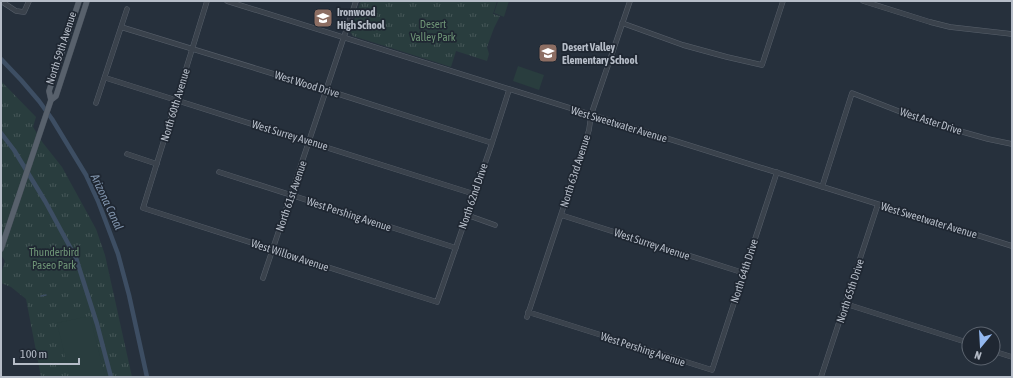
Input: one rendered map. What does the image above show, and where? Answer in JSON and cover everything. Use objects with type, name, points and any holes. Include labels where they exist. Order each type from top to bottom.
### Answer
[{"type":"main road","name":"North 59th Avenue","points":[[1,249],[49,107],[51,100],[49,91],[79,1]]},
{"type":"main road","name":"North 59th Avenue","points":[[51,100],[56,96],[87,1]]},
{"type":"street","points":[[1,1],[16,11],[24,12],[29,1]]},
{"type":"street","name":"North 60th Avenue","points":[[143,208],[207,1]]},
{"type":"street","name":"West Sweetwater Avenue","points":[[227,1],[1012,246]]},
{"type":"street","name":"North 61st Avenue","points":[[264,278],[356,1]]},
{"type":"street","name":"North 63rd Avenue","points":[[528,315],[589,130],[591,115],[630,1]]},
{"type":"street","points":[[622,22],[683,45],[762,65],[784,1]]},
{"type":"street","points":[[863,1],[950,27],[1012,34]]},
{"type":"street","points":[[96,103],[106,78],[127,10]]},
{"type":"street","name":"West Wood Drive","points":[[121,27],[492,143]]},
{"type":"street","name":"West Surrey Avenue","points":[[106,78],[474,194]]},
{"type":"street","name":"North 62nd Drive","points":[[437,302],[509,90]]},
{"type":"street","name":"West Aster Drive","points":[[822,187],[852,93],[924,120],[980,137],[1012,144]]},
{"type":"street","points":[[127,154],[157,164]]},
{"type":"street","name":"West Pershing Avenue","points":[[218,172],[456,248]]},
{"type":"street","name":"North 64th Drive","points":[[712,370],[777,172]]},
{"type":"street","name":"North 65th Drive","points":[[821,377],[878,204]]},
{"type":"street","name":"West Willow Avenue","points":[[143,208],[437,302]]},
{"type":"street","points":[[467,215],[495,225]]},
{"type":"street","name":"West Surrey Avenue","points":[[561,215],[744,273]]},
{"type":"street","points":[[846,304],[961,340]]},
{"type":"street","name":"West Pershing Avenue","points":[[528,315],[712,370]]},
{"type":"street","points":[[1001,354],[1012,357]]},
{"type":"green space","name":"Desert Valley Park","points":[[361,1],[497,1],[493,14],[500,16],[487,47],[489,54],[487,61],[456,51],[451,67],[353,36],[350,32]]},
{"type":"green space","points":[[498,1],[509,1],[504,17],[494,13]]},
{"type":"green space","points":[[518,66],[544,75],[539,90],[513,81]]},
{"type":"green space","name":"Thunderbird Paseo Park","points":[[1,81],[36,117],[33,127],[43,143],[62,167],[96,229],[105,255],[132,377],[41,377],[26,299],[11,287],[1,283],[1,274],[5,261],[1,255]]},
{"type":"green space","points":[[90,316],[105,377],[70,377],[57,323]]},
{"type":"waterway","name":"Arizona Canal","points":[[1,59],[39,101],[52,119],[86,175],[98,201],[118,254],[129,295],[147,377]]},
{"type":"waterway","points":[[1,133],[14,150],[45,201],[76,258],[97,324],[111,377]]},
{"type":"waterway","points":[[41,296],[46,295]]},
{"type":"place","name":"Ironwood High School","points":[[323,18]]},
{"type":"place","name":"Desert Valley Elementary School","points":[[548,53]]}]
